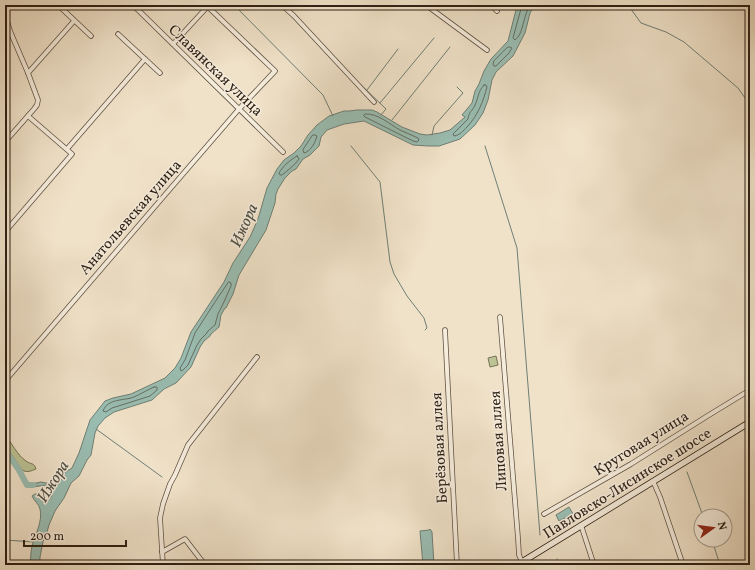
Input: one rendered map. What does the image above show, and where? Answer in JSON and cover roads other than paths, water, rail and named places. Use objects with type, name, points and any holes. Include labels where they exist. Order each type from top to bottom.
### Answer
[{"type":"main road","name":"Павловско-Лисинское шоссе","points":[[520,563],[750,422]]},
{"type":"street","points":[[58,5],[91,36]]},
{"type":"street","name":"Славянская улица","points":[[133,5],[283,152]]},
{"type":"street","points":[[282,5],[374,102]]},
{"type":"street","points":[[426,5],[487,50]]},
{"type":"street","points":[[491,5],[497,11]]},
{"type":"street","points":[[172,44],[208,6]]},
{"type":"street","name":"Анатольевская улица","points":[[5,381],[239,109],[275,71],[208,6]]},
{"type":"street","points":[[5,14],[10,32],[38,100],[37,105],[5,142]]},
{"type":"street","points":[[28,73],[74,21]]},
{"type":"street","points":[[118,34],[160,73]]},
{"type":"street","points":[[67,149],[145,59]]},
{"type":"street","points":[[5,232],[72,154],[28,116]]},
{"type":"street","name":"Липовая аллея","points":[[500,317],[520,563]]},
{"type":"street","name":"Берёзовая аллея","points":[[445,330],[457,565]]},
{"type":"street","points":[[163,565],[160,518],[170,484],[188,445],[257,357]]},
{"type":"street","name":"Круговая улица","points":[[544,514],[637,460],[709,414],[750,391]]},
{"type":"street","points":[[653,481],[660,496],[683,565]]},
{"type":"street","points":[[581,525],[594,565]]},
{"type":"street","points":[[162,552],[185,539],[205,565]]},
{"type":"water","name":"Ижора","points":[[519,5],[535,5],[530,13],[525,33],[513,56],[496,72],[492,80],[488,100],[483,113],[475,125],[460,139],[439,146],[413,145],[364,121],[344,124],[327,130],[321,137],[319,146],[310,155],[303,159],[296,169],[285,178],[276,194],[275,203],[266,230],[239,275],[233,294],[221,315],[219,327],[204,341],[191,367],[176,383],[164,389],[152,400],[114,412],[105,418],[98,426],[95,433],[91,455],[79,476],[71,483],[49,525],[44,537],[40,565],[31,565],[32,546],[40,523],[41,514],[39,507],[32,496],[39,494],[43,502],[47,502],[52,496],[47,485],[32,487],[27,485],[41,482],[51,484],[54,487],[56,486],[56,483],[61,480],[64,473],[72,468],[79,453],[90,420],[105,401],[131,394],[165,378],[175,368],[181,358],[191,332],[224,282],[233,263],[250,237],[258,219],[267,188],[277,169],[284,160],[301,146],[317,125],[329,116],[344,111],[372,110],[402,127],[420,134],[427,135],[450,130],[465,117],[462,115],[472,103],[475,91],[484,71],[491,59],[508,41],[516,10]]},
{"type":"water","points":[[569,507],[573,514],[559,521],[556,515]]},
{"type":"water","points":[[430,529],[432,532],[434,565],[423,565],[420,531]]},
{"type":"waterway","points":[[234,5],[323,95],[333,116]]},
{"type":"waterway","points":[[628,5],[641,23],[666,32],[684,42],[738,88],[750,105]]},
{"type":"waterway","points":[[380,103],[434,38]]},
{"type":"waterway","points":[[392,120],[450,47]]},
{"type":"waterway","points":[[367,90],[398,49]]},
{"type":"waterway","points":[[357,81],[386,109],[381,115]]},
{"type":"waterway","points":[[432,135],[434,126],[463,93],[457,87]]},
{"type":"waterway","points":[[351,146],[380,182],[390,262],[394,274],[407,296],[424,318],[427,328],[425,330]]},
{"type":"waterway","points":[[485,146],[517,248],[540,535]]},
{"type":"waterway","points":[[96,429],[162,477]]},
{"type":"waterway","points":[[5,450],[19,470],[27,485],[33,485]]},
{"type":"waterway","points":[[687,472],[700,508]]},
{"type":"waterway","points":[[5,540],[34,542]]},
{"type":"waterway","points":[[715,548],[720,565]]},
{"type":"waterway","points":[[557,559],[558,565]]}]
